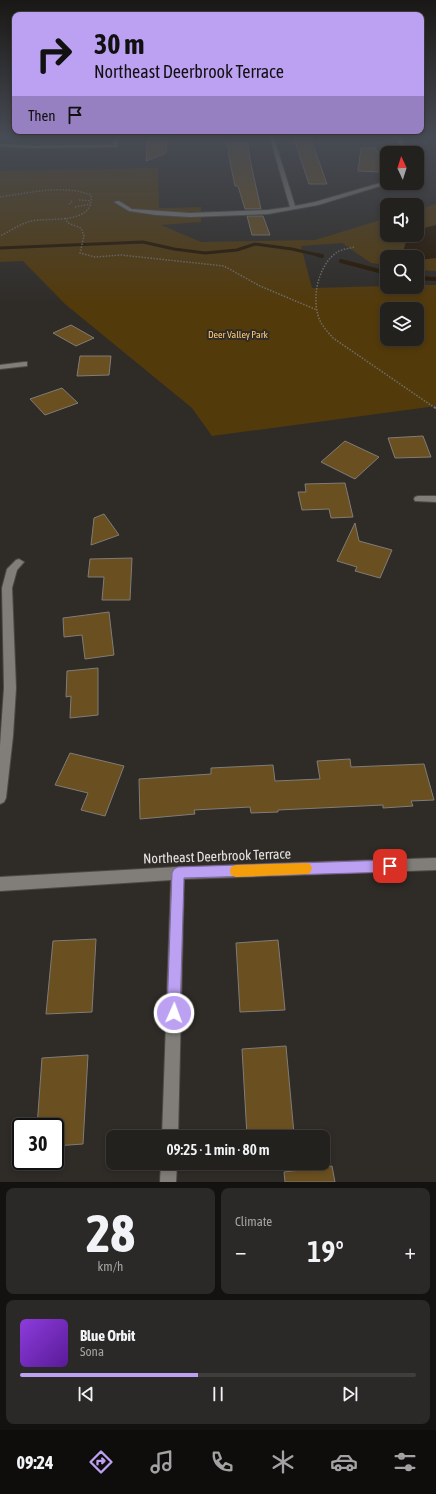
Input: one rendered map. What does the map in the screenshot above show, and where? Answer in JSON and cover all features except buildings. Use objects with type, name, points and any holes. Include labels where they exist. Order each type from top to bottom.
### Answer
[{"type":"street","points":[[289,193],[293,208]]},
{"type":"street","points":[[117,202],[131,210],[190,215],[268,212],[316,204],[353,193]]},
{"type":"street","points":[[0,367],[24,364]]},
{"type":"street","points":[[418,499],[436,499]]},
{"type":"street","points":[[0,798],[8,736],[10,688],[7,588],[12,569],[19,562]]},
{"type":"street","name":"Northeast Deerbrook Terrace","points":[[0,884],[178,873],[436,864]]},
{"type":"street","points":[[170,1130],[178,873]]},
{"type":"street","points":[[168,1182],[169,1170]]},
{"type":"path","points":[[0,197],[29,193]]},
{"type":"path","points":[[0,236],[30,221],[65,218],[79,215],[88,210],[91,201],[91,195],[86,193]]},
{"type":"path","points":[[79,200],[91,201]]},
{"type":"path","points":[[69,204],[72,201]]},
{"type":"path","points":[[75,207],[90,204]]},
{"type":"path","points":[[65,218],[68,223],[81,228],[84,236],[80,254],[87,257],[104,258],[121,255],[224,266],[235,270],[260,286],[317,310]]},
{"type":"path","points":[[354,247],[337,252],[326,264],[318,285],[317,310],[321,323],[333,338],[436,408]]},
{"type":"green space","name":"Deer Valley Park","points":[[0,193],[159,193],[159,208],[201,207],[201,222],[161,225],[201,242],[315,240],[380,220],[380,242],[424,242],[424,208],[436,204],[436,271],[424,270],[424,250],[380,250],[380,264],[371,263],[342,243],[301,246],[312,288],[380,286],[380,294],[424,294],[424,285],[436,285],[436,406],[212,436],[192,408],[65,304],[23,261],[0,262]]},
{"type":"shaded area","points":[[436,225],[436,258],[424,259],[424,250],[403,250],[406,242],[424,242],[424,228]]},
{"type":"waterway","points":[[0,248],[143,242],[174,249],[205,253],[237,250],[255,244],[292,249],[322,256],[318,255]]},
{"type":"waterway","points":[[341,261],[380,271]]},
{"type":"waterway","points":[[424,278],[436,279]]},
{"type":"slow traffic","points":[[236,871],[306,868]]},
{"type":"route","points":[[174,1013],[178,873],[390,866]]}]
